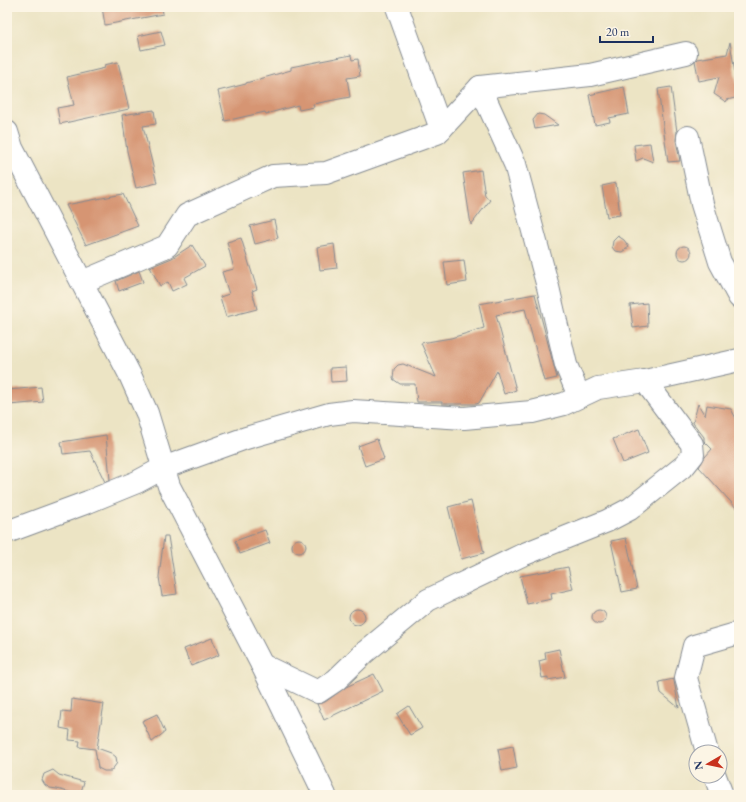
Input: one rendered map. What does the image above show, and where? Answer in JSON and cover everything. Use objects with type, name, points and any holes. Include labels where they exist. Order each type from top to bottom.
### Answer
[{"type":"street","points":[[397,7],[441,129]]},
{"type":"street","points":[[82,282],[167,246],[187,215],[273,176],[326,173],[437,133],[480,87],[590,75],[686,53]]},
{"type":"street","points":[[480,87],[515,164],[548,287],[566,365],[579,396]]},
{"type":"street","points":[[7,132],[12,148],[111,336],[147,413],[169,486],[262,665],[325,795]]},
{"type":"street","points":[[688,136],[702,204],[720,262],[739,297]]},
{"type":"street","points":[[7,532],[137,482],[163,468],[246,438],[329,414],[353,411],[464,418],[488,417],[552,408],[598,388],[645,381],[739,360]]},
{"type":"street","points":[[262,665],[318,692],[336,680],[364,653],[428,600],[522,555],[607,521],[630,509],[685,465],[693,455],[692,444],[645,381]]},
{"type":"street","points":[[705,744],[686,678],[694,646],[739,633]]},
{"type":"street","points":[[718,784],[722,795]]},
{"type":"building","points":[[102,7],[162,7],[163,14],[105,25]]},
{"type":"building","points":[[161,31],[165,45],[141,50],[138,36]]},
{"type":"building","points":[[730,42],[739,97],[727,100],[726,102],[714,94],[719,77],[699,81],[695,61],[697,59],[727,54]]},
{"type":"building","points":[[351,55],[352,60],[358,59],[360,76],[347,78],[350,97],[313,104],[314,107],[299,110],[298,105],[266,114],[265,112],[225,121],[218,91],[291,70],[291,67]]},
{"type":"building","points":[[118,62],[129,109],[60,124],[57,108],[74,105],[67,77],[105,68],[104,65]]},
{"type":"building","points":[[624,87],[629,114],[609,118],[610,122],[595,125],[589,95]]},
{"type":"building","points":[[671,87],[677,132],[676,140],[680,161],[668,162],[658,89]]},
{"type":"building","points":[[154,110],[156,124],[143,126],[157,183],[136,188],[127,151],[122,115]]},
{"type":"building","points":[[538,114],[544,115],[558,125],[535,129],[533,120]]},
{"type":"building","points":[[650,143],[653,162],[643,158],[636,161],[634,145]]},
{"type":"building","points":[[481,170],[485,196],[490,200],[471,225],[463,173]]},
{"type":"building","points":[[616,183],[620,215],[607,217],[602,186]]},
{"type":"building","points":[[123,194],[138,226],[86,245],[66,205]]},
{"type":"building","points":[[274,220],[278,238],[255,244],[250,226]]},
{"type":"building","points":[[618,236],[624,240],[629,247],[622,252],[615,251],[612,247],[613,241]]},
{"type":"building","points":[[241,238],[257,289],[252,291],[257,309],[226,317],[220,297],[229,294],[222,272],[234,269],[227,242]]},
{"type":"building","points":[[334,244],[337,268],[320,270],[317,247]]},
{"type":"building","points":[[192,245],[205,266],[184,278],[187,284],[172,291],[168,282],[160,286],[150,267],[172,258]]},
{"type":"building","points":[[681,246],[687,246],[691,250],[691,256],[687,260],[681,260],[677,256],[677,250]]},
{"type":"building","points":[[464,260],[467,282],[447,285],[444,262]]},
{"type":"building","points":[[139,271],[143,282],[119,291],[116,281]]},
{"type":"building","points":[[535,294],[557,378],[544,381],[525,309],[496,315],[516,390],[504,394],[497,371],[479,403],[442,404],[442,402],[417,402],[415,384],[400,384],[393,379],[394,369],[398,365],[403,364],[436,377],[421,343],[451,338],[484,328],[479,304]]},
{"type":"building","points":[[647,303],[648,326],[633,328],[630,305]]},
{"type":"building","points":[[346,367],[347,381],[331,382],[330,368]]},
{"type":"building","points":[[41,387],[43,402],[9,405],[8,390]]},
{"type":"building","points":[[698,404],[705,416],[707,405],[731,409],[739,424],[739,511],[699,467],[712,449],[704,441],[704,437],[693,423]]},
{"type":"building","points":[[639,429],[648,453],[623,463],[613,439]]},
{"type":"building","points":[[106,435],[110,480],[105,482],[90,451],[63,454],[61,442]]},
{"type":"building","points":[[377,439],[384,459],[365,466],[358,446]]},
{"type":"building","points":[[471,501],[484,553],[461,559],[448,507]]},
{"type":"building","points":[[265,530],[270,543],[240,554],[235,541]]},
{"type":"building","points":[[164,536],[168,536],[177,594],[162,596],[159,577]]},
{"type":"building","points":[[626,538],[637,589],[622,592],[611,541]]},
{"type":"building","points":[[296,539],[302,539],[306,543],[306,549],[302,553],[296,553],[292,549],[292,543]]},
{"type":"building","points":[[568,567],[573,589],[551,594],[552,599],[527,604],[520,576]]},
{"type":"building","points":[[354,609],[360,609],[365,614],[363,623],[360,625],[354,625],[349,620],[349,614]]},
{"type":"building","points":[[596,610],[602,610],[606,614],[606,620],[602,624],[596,624],[592,620],[592,614]]},
{"type":"building","points":[[212,638],[219,655],[191,666],[184,649]]},
{"type":"building","points":[[559,649],[565,677],[548,680],[548,677],[542,678],[539,661],[546,659],[545,652]]},
{"type":"building","points":[[374,674],[383,691],[324,720],[317,704],[325,702],[346,687]]},
{"type":"building","points":[[674,679],[679,708],[661,693],[659,682]]},
{"type":"building","points":[[72,699],[104,704],[97,748],[111,753],[116,757],[117,763],[111,771],[104,771],[98,768],[95,749],[79,747],[80,741],[69,740],[70,730],[60,728],[62,711],[71,712]]},
{"type":"building","points":[[409,706],[422,728],[410,735],[397,714]]},
{"type":"building","points":[[157,714],[165,732],[152,742],[142,721]]},
{"type":"building","points":[[513,746],[517,768],[502,771],[498,749]]},
{"type":"building","points":[[53,770],[59,775],[84,782],[80,795],[50,788],[45,785],[42,780],[44,774]]}]
